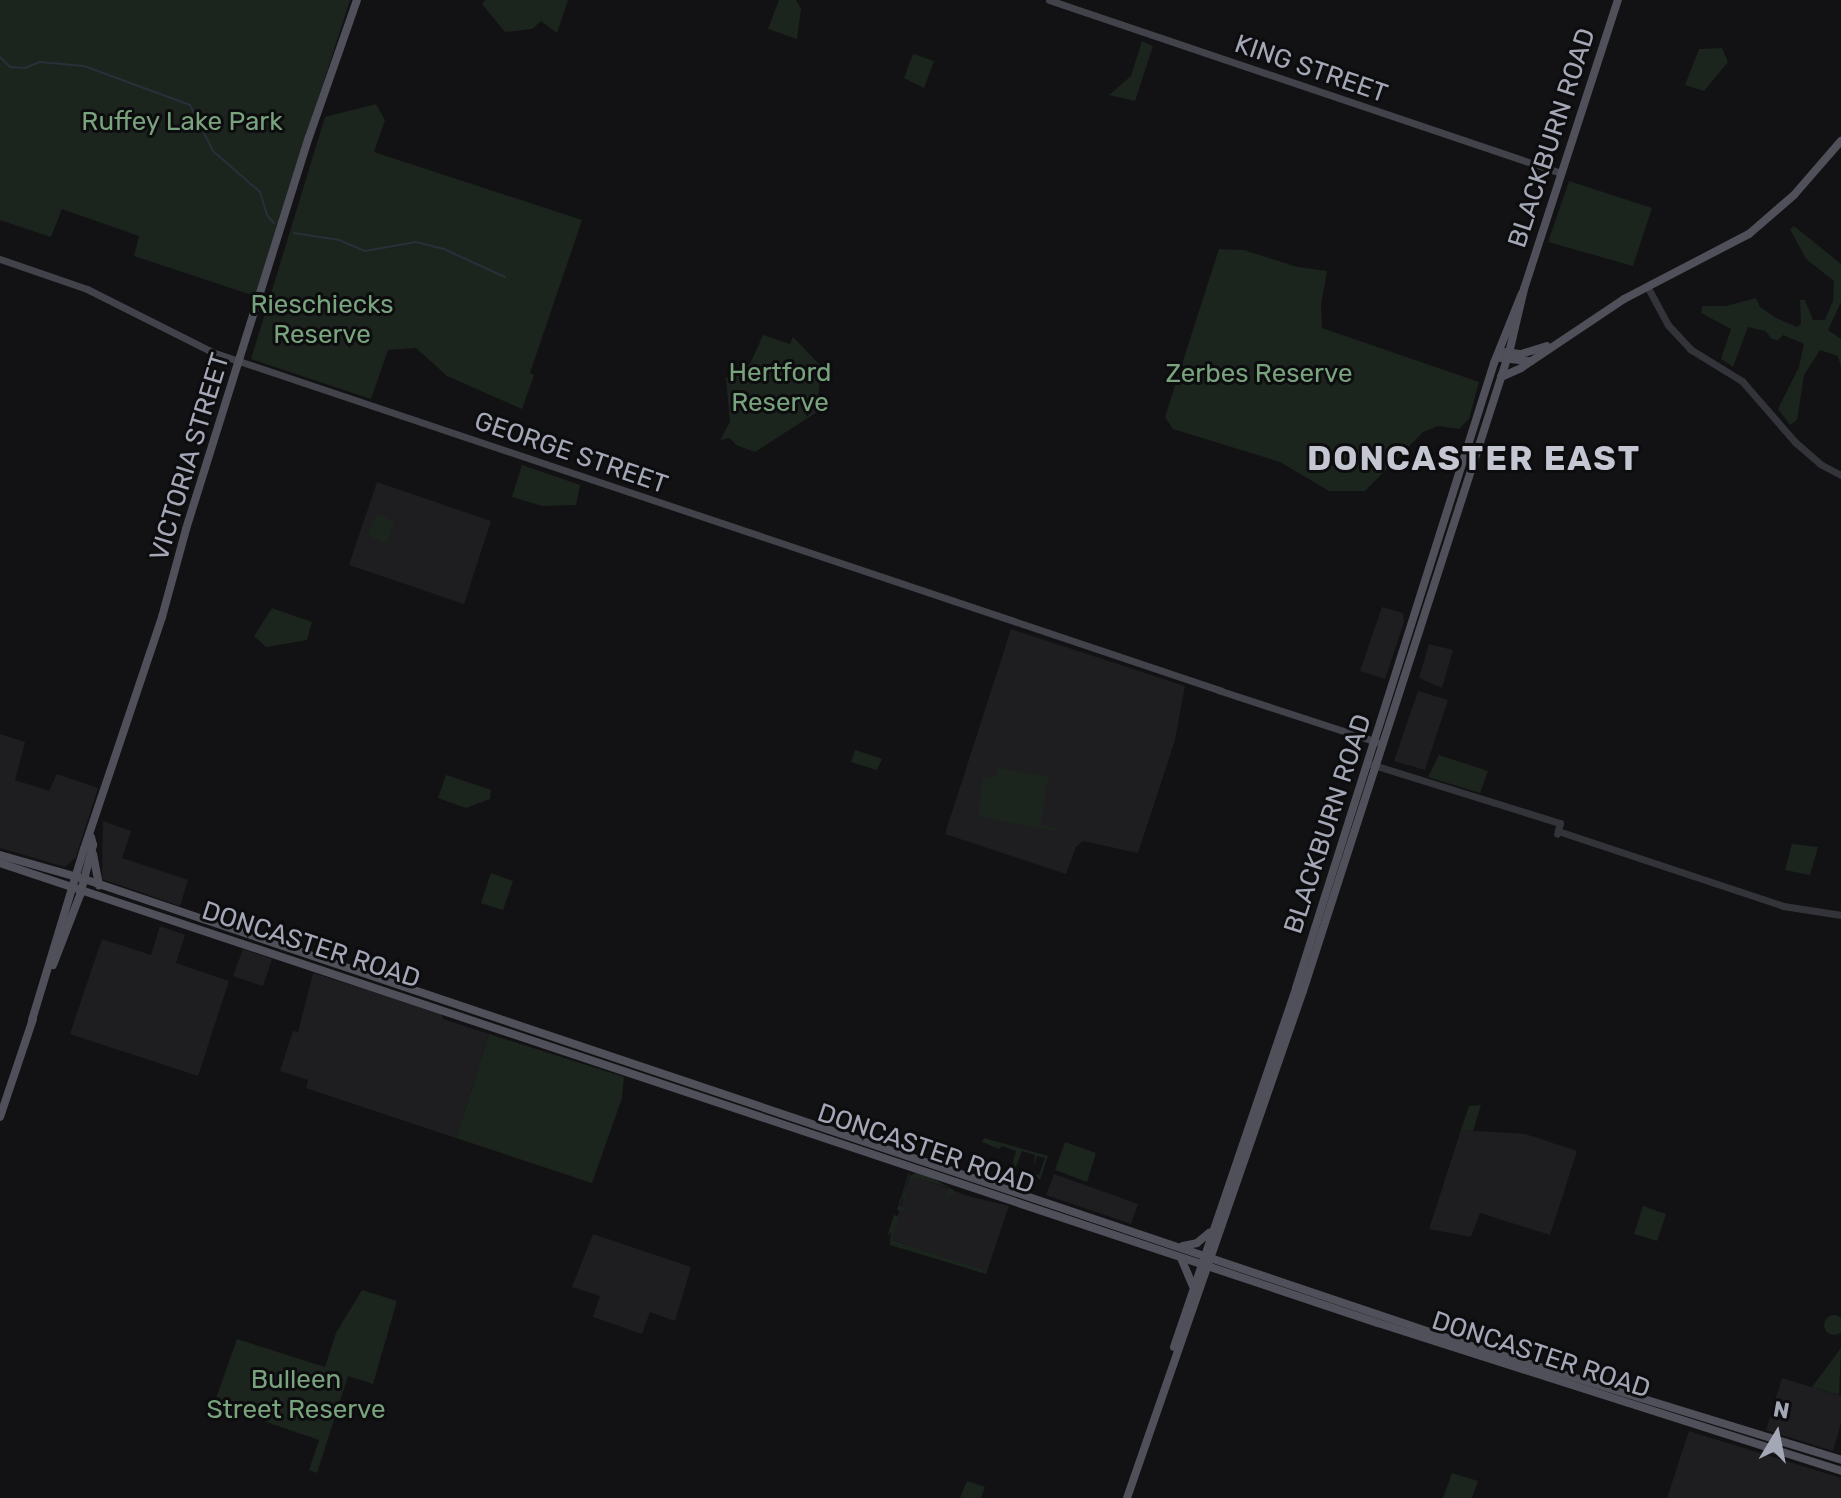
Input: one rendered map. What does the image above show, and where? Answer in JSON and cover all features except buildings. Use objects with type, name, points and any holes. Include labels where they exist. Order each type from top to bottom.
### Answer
[{"type":"main road","name":"VICTORIA STREET","points":[[79,883],[312,129],[357,0]]},
{"type":"main road","name":"KING STREET","points":[[1049,0],[1561,173]]},
{"type":"main road","name":"BLACKBURN ROAD","points":[[1127,1498],[1372,764],[1618,0]]},
{"type":"main road","points":[[1501,377],[1647,286],[1749,234],[1794,195],[1841,141]]},
{"type":"main road","name":"GEORGE STREET","points":[[0,259],[87,289],[200,348],[1379,742]]},
{"type":"main road","points":[[1501,356],[1527,353],[1551,344]]},
{"type":"main road","name":"BLACKBURN ROAD","points":[[1422,608],[1501,377],[1501,356]]},
{"type":"main road","points":[[1501,356],[1531,361]]},
{"type":"main road","points":[[92,840],[99,885]]},
{"type":"main road","name":"DONCASTER ROAD","points":[[0,855],[79,883],[115,901],[966,1175],[1174,1246],[1206,1261],[1841,1471]]},
{"type":"main road","name":"DONCASTER ROAD","points":[[0,863],[130,895],[1181,1258],[1229,1263],[1545,1373],[1841,1460]]},
{"type":"main road","points":[[32,1020],[77,904],[79,883]]},
{"type":"main road","points":[[0,1117],[79,883]]},
{"type":"main road","points":[[130,895],[138,902],[162,911],[161,916]]},
{"type":"main road","points":[[77,904],[91,898],[115,901]]},
{"type":"main road","points":[[196,918],[197,924],[237,941]]},
{"type":"main road","points":[[964,1185],[966,1175]]},
{"type":"main road","points":[[1174,1246],[1195,1245],[1215,1232],[1221,1252],[1229,1263]]},
{"type":"main road","points":[[1181,1258],[1193,1287]]},
{"type":"main road","name":"BLACKBURN ROAD","points":[[1170,1371],[1193,1287],[1206,1261]]},
{"type":"street","points":[[1647,286],[1668,325],[1690,349],[1752,388],[1795,442],[1820,464],[1841,475]]},
{"type":"street","points":[[1372,764],[1545,819],[1581,840],[1783,906],[1841,915]]},
{"type":"shaded area","points":[[377,482],[491,521],[464,604],[349,565]]},
{"type":"shaded area","points":[[1382,607],[1403,613],[1404,622],[1385,679],[1360,671]]},
{"type":"shaded area","points":[[1011,629],[1185,686],[1175,740],[1138,853],[1083,841],[1076,847],[1066,874],[945,834]]},
{"type":"shaded area","points":[[1429,644],[1453,650],[1442,688],[1419,678]]},
{"type":"shaded area","points":[[1418,691],[1448,700],[1425,770],[1394,761]]},
{"type":"shaded area","points":[[0,734],[25,742],[15,780],[49,791],[57,774],[98,788],[76,857],[65,867],[0,848]]},
{"type":"shaded area","points":[[103,821],[131,831],[122,858],[188,880],[180,906],[102,879]]},
{"type":"shaded area","points":[[160,926],[185,935],[176,963],[229,981],[198,1076],[70,1034],[102,939],[151,955]]},
{"type":"shaded area","points":[[243,949],[272,959],[263,986],[233,976]]},
{"type":"shaded area","points":[[313,973],[441,1013],[443,1019],[489,1034],[456,1138],[306,1088],[308,1080],[280,1071],[293,1031],[298,1032]]},
{"type":"shaded area","points":[[1461,1130],[1525,1134],[1577,1151],[1550,1235],[1480,1213],[1471,1237],[1429,1229]]},
{"type":"shaded area","points":[[1054,1174],[1138,1204],[1131,1224],[1046,1195]]},
{"type":"shaded area","points":[[915,1176],[968,1196],[1009,1206],[986,1273],[890,1239],[910,1179]]},
{"type":"shaded area","points":[[593,1234],[691,1267],[675,1321],[650,1312],[642,1334],[593,1317],[600,1296],[572,1287]]},
{"type":"shaded area","points":[[1782,1378],[1841,1396],[1841,1423],[1833,1451],[1766,1430]]},
{"type":"shaded area","points":[[1689,1431],[1841,1478],[1841,1498],[1667,1498]]},
{"type":"green space","name":"Ruffey Lake Park","points":[[0,0],[350,0],[255,296],[134,256],[139,236],[62,209],[51,237],[0,220]]},
{"type":"green space","points":[[485,0],[568,0],[557,33],[541,21],[532,29],[505,32],[482,4]]},
{"type":"green space","points":[[779,0],[796,0],[801,9],[797,39],[768,29]]},
{"type":"green space","points":[[1142,41],[1153,46],[1135,101],[1109,95],[1131,76]]},
{"type":"green space","points":[[1722,48],[1728,62],[1704,91],[1685,85],[1699,49]]},
{"type":"green space","points":[[913,54],[934,61],[924,88],[904,78]]},
{"type":"green space","name":"Rieschiecks Reserve","points":[[376,104],[385,120],[374,152],[582,220],[530,373],[534,375],[522,409],[447,376],[416,348],[388,350],[371,399],[251,359],[325,117]]},
{"type":"green space","points":[[1569,181],[1652,208],[1633,266],[1548,242]]},
{"type":"green space","points":[[1794,226],[1841,264],[1841,302],[1828,330],[1841,339],[1841,367],[1838,356],[1820,350],[1804,375],[1797,420],[1790,425],[1778,409],[1799,367],[1804,344],[1783,335],[1778,340],[1772,339],[1765,331],[1748,327],[1733,367],[1721,359],[1731,329],[1701,313],[1702,306],[1726,306],[1756,298],[1760,307],[1797,327],[1801,324],[1800,300],[1805,300],[1813,320],[1825,320],[1833,301],[1834,281],[1806,259],[1790,229]]},
{"type":"green space","name":"Zerbes Reserve","points":[[1219,249],[1244,250],[1297,267],[1327,271],[1321,305],[1322,328],[1479,382],[1469,419],[1459,429],[1438,426],[1423,432],[1365,491],[1329,491],[1280,462],[1173,429],[1165,417]]},
{"type":"green space","name":"Hertford Reserve","points":[[763,335],[790,344],[793,337],[821,366],[817,412],[755,452],[736,445],[730,438],[720,440],[730,422],[726,378],[750,364]]},
{"type":"green space","points":[[522,465],[580,485],[576,505],[542,506],[512,497]]},
{"type":"green space","points":[[376,514],[395,521],[387,543],[368,536]]},
{"type":"green space","points":[[272,608],[312,622],[307,640],[266,647],[254,636]]},
{"type":"green space","points":[[855,750],[882,759],[877,770],[851,762]]},
{"type":"green space","points":[[1439,755],[1488,771],[1480,793],[1428,777]]},
{"type":"green space","points":[[998,768],[1049,777],[1048,785],[1044,785],[1046,791],[1040,825],[1055,828],[1054,831],[978,816],[983,778],[997,776]]},
{"type":"green space","points":[[446,775],[491,790],[490,799],[466,808],[438,798]]},
{"type":"green space","points":[[1792,844],[1818,847],[1810,875],[1785,870]]},
{"type":"green space","points":[[491,873],[513,881],[503,910],[481,903]]},
{"type":"green space","points":[[489,1034],[624,1077],[622,1098],[592,1183],[456,1138]]},
{"type":"green space","points":[[1481,1105],[1473,1131],[1461,1130],[1469,1106]]},
{"type":"green space","points":[[984,1138],[1048,1156],[1040,1180],[1035,1174],[1039,1175],[1045,1158],[1037,1156],[1034,1165],[1035,1155],[1022,1151],[1010,1183],[1003,1182],[1009,1185],[999,1183],[1001,1176],[1008,1178],[1016,1151],[1002,1146],[999,1149],[982,1142]]},
{"type":"green space","points":[[1065,1142],[1096,1153],[1087,1182],[1055,1170]]},
{"type":"green space","points":[[911,1172],[929,1176],[955,1191],[944,1203],[949,1188],[915,1177],[910,1179],[905,1194],[907,1199],[903,1198],[900,1206],[905,1208],[904,1212],[897,1210],[908,1175],[910,1173],[899,1207],[910,1176],[915,1173]]},
{"type":"green space","points":[[1643,1206],[1666,1214],[1657,1241],[1634,1234]]},
{"type":"green space","points":[[894,1215],[901,1217],[898,1218],[892,1240],[985,1271],[998,1236],[986,1274],[890,1245],[891,1232],[887,1237]]},
{"type":"green space","name":"Bulleen Street Reserve","points":[[362,1290],[397,1301],[373,1384],[348,1376],[317,1473],[309,1470],[319,1440],[214,1404],[237,1339],[325,1367],[336,1333]]},
{"type":"green space","points":[[1834,1315],[1841,1318],[1844,1325],[1841,1332],[1834,1335],[1827,1332],[1824,1325],[1827,1318]]},
{"type":"green space","points":[[1841,1348],[1839,1395],[1812,1387]]},
{"type":"green space","points":[[1452,1473],[1478,1481],[1472,1498],[1443,1498]]},
{"type":"green space","points":[[967,1481],[985,1487],[981,1498],[960,1498]]},
{"type":"waterway","points":[[0,57],[10,67],[25,68],[40,62],[84,66],[190,105],[213,151],[260,192],[267,215],[274,223]]},
{"type":"waterway","points":[[294,233],[339,240],[365,251],[416,242],[444,249],[505,277]]},
{"type":"district","name":"DONCASTER EAST","points":[[1474,459]]}]
